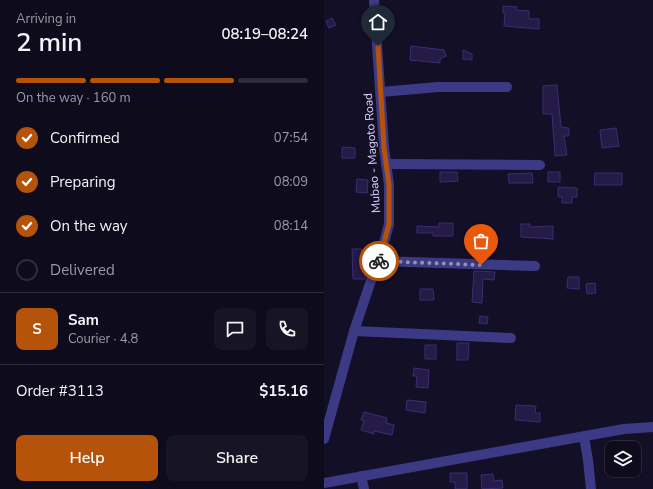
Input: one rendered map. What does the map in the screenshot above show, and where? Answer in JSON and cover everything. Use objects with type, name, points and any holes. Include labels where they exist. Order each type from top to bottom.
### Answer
[{"type":"street","name":"Mubao - Magoto Road","points":[[324,439],[354,330],[389,224],[389,185],[386,164],[374,0]]},
{"type":"street","points":[[381,92],[432,87],[507,87]]},
{"type":"street","points":[[386,164],[540,165]]},
{"type":"street","points":[[378,261],[535,266]]},
{"type":"street","points":[[354,330],[511,338]]},
{"type":"street","points":[[324,483],[624,429],[653,427]]},
{"type":"street","points":[[584,437],[591,489]]},
{"type":"street","points":[[361,476],[364,489]]},
{"type":"building","points":[[503,6],[517,7],[516,10],[529,11],[529,19],[539,19],[539,29],[504,26],[505,13],[503,13]]},
{"type":"building","points":[[332,18],[336,25],[329,28],[326,21]]},
{"type":"building","points":[[411,46],[444,50],[446,56],[440,59],[440,63],[410,60]]},
{"type":"building","points":[[463,50],[472,54],[472,60],[463,59]]},
{"type":"building","points":[[557,85],[561,127],[569,128],[569,136],[564,136],[567,155],[555,156],[552,114],[543,114],[543,86]]},
{"type":"building","points":[[616,128],[619,146],[602,148],[600,130]]},
{"type":"building","points":[[342,147],[355,148],[355,158],[342,158]]},
{"type":"building","points":[[440,172],[457,172],[458,181],[440,182]]},
{"type":"building","points":[[548,172],[560,172],[560,182],[548,182]]},
{"type":"building","points":[[532,173],[533,183],[509,183],[508,174]]},
{"type":"building","points":[[595,173],[622,173],[622,185],[594,185]]},
{"type":"building","points":[[357,179],[368,180],[367,193],[356,192]]},
{"type":"building","points":[[558,187],[577,188],[577,197],[572,197],[572,203],[562,203],[562,197],[558,197]]},
{"type":"building","points":[[439,223],[453,223],[453,236],[433,236],[433,233],[417,233],[417,226],[439,227]]},
{"type":"building","points":[[521,224],[530,224],[530,227],[553,226],[553,239],[521,237]]},
{"type":"building","points":[[352,249],[361,249],[362,252],[365,252],[365,279],[353,279]]},
{"type":"building","points":[[474,271],[495,272],[494,280],[483,279],[482,303],[472,302]]},
{"type":"building","points":[[568,277],[579,277],[579,289],[567,288]]},
{"type":"building","points":[[595,283],[596,293],[587,294],[586,284]]},
{"type":"building","points":[[420,289],[433,289],[434,300],[420,300]]},
{"type":"building","points":[[480,316],[488,317],[487,324],[479,323]]},
{"type":"building","points":[[457,343],[469,343],[468,360],[457,360]]},
{"type":"building","points":[[425,345],[436,345],[436,359],[425,359]]},
{"type":"building","points":[[414,368],[429,370],[428,388],[416,387],[417,376],[413,376]]},
{"type":"building","points":[[407,400],[426,402],[425,413],[406,410]]},
{"type":"building","points":[[516,405],[536,406],[535,413],[540,413],[540,422],[515,420]]},
{"type":"building","points":[[364,412],[387,418],[386,423],[394,425],[392,435],[374,431],[374,434],[361,430],[364,421],[361,420]]},
{"type":"building","points":[[450,473],[467,473],[467,489],[455,489],[455,482],[450,482]]},
{"type":"building","points":[[493,474],[494,481],[502,480],[503,488],[482,489],[481,475]]},
{"type":"way so far","points":[[379,261],[481,265]]},
{"type":"route","points":[[378,46],[384,148],[389,185],[389,224],[379,261]]}]
